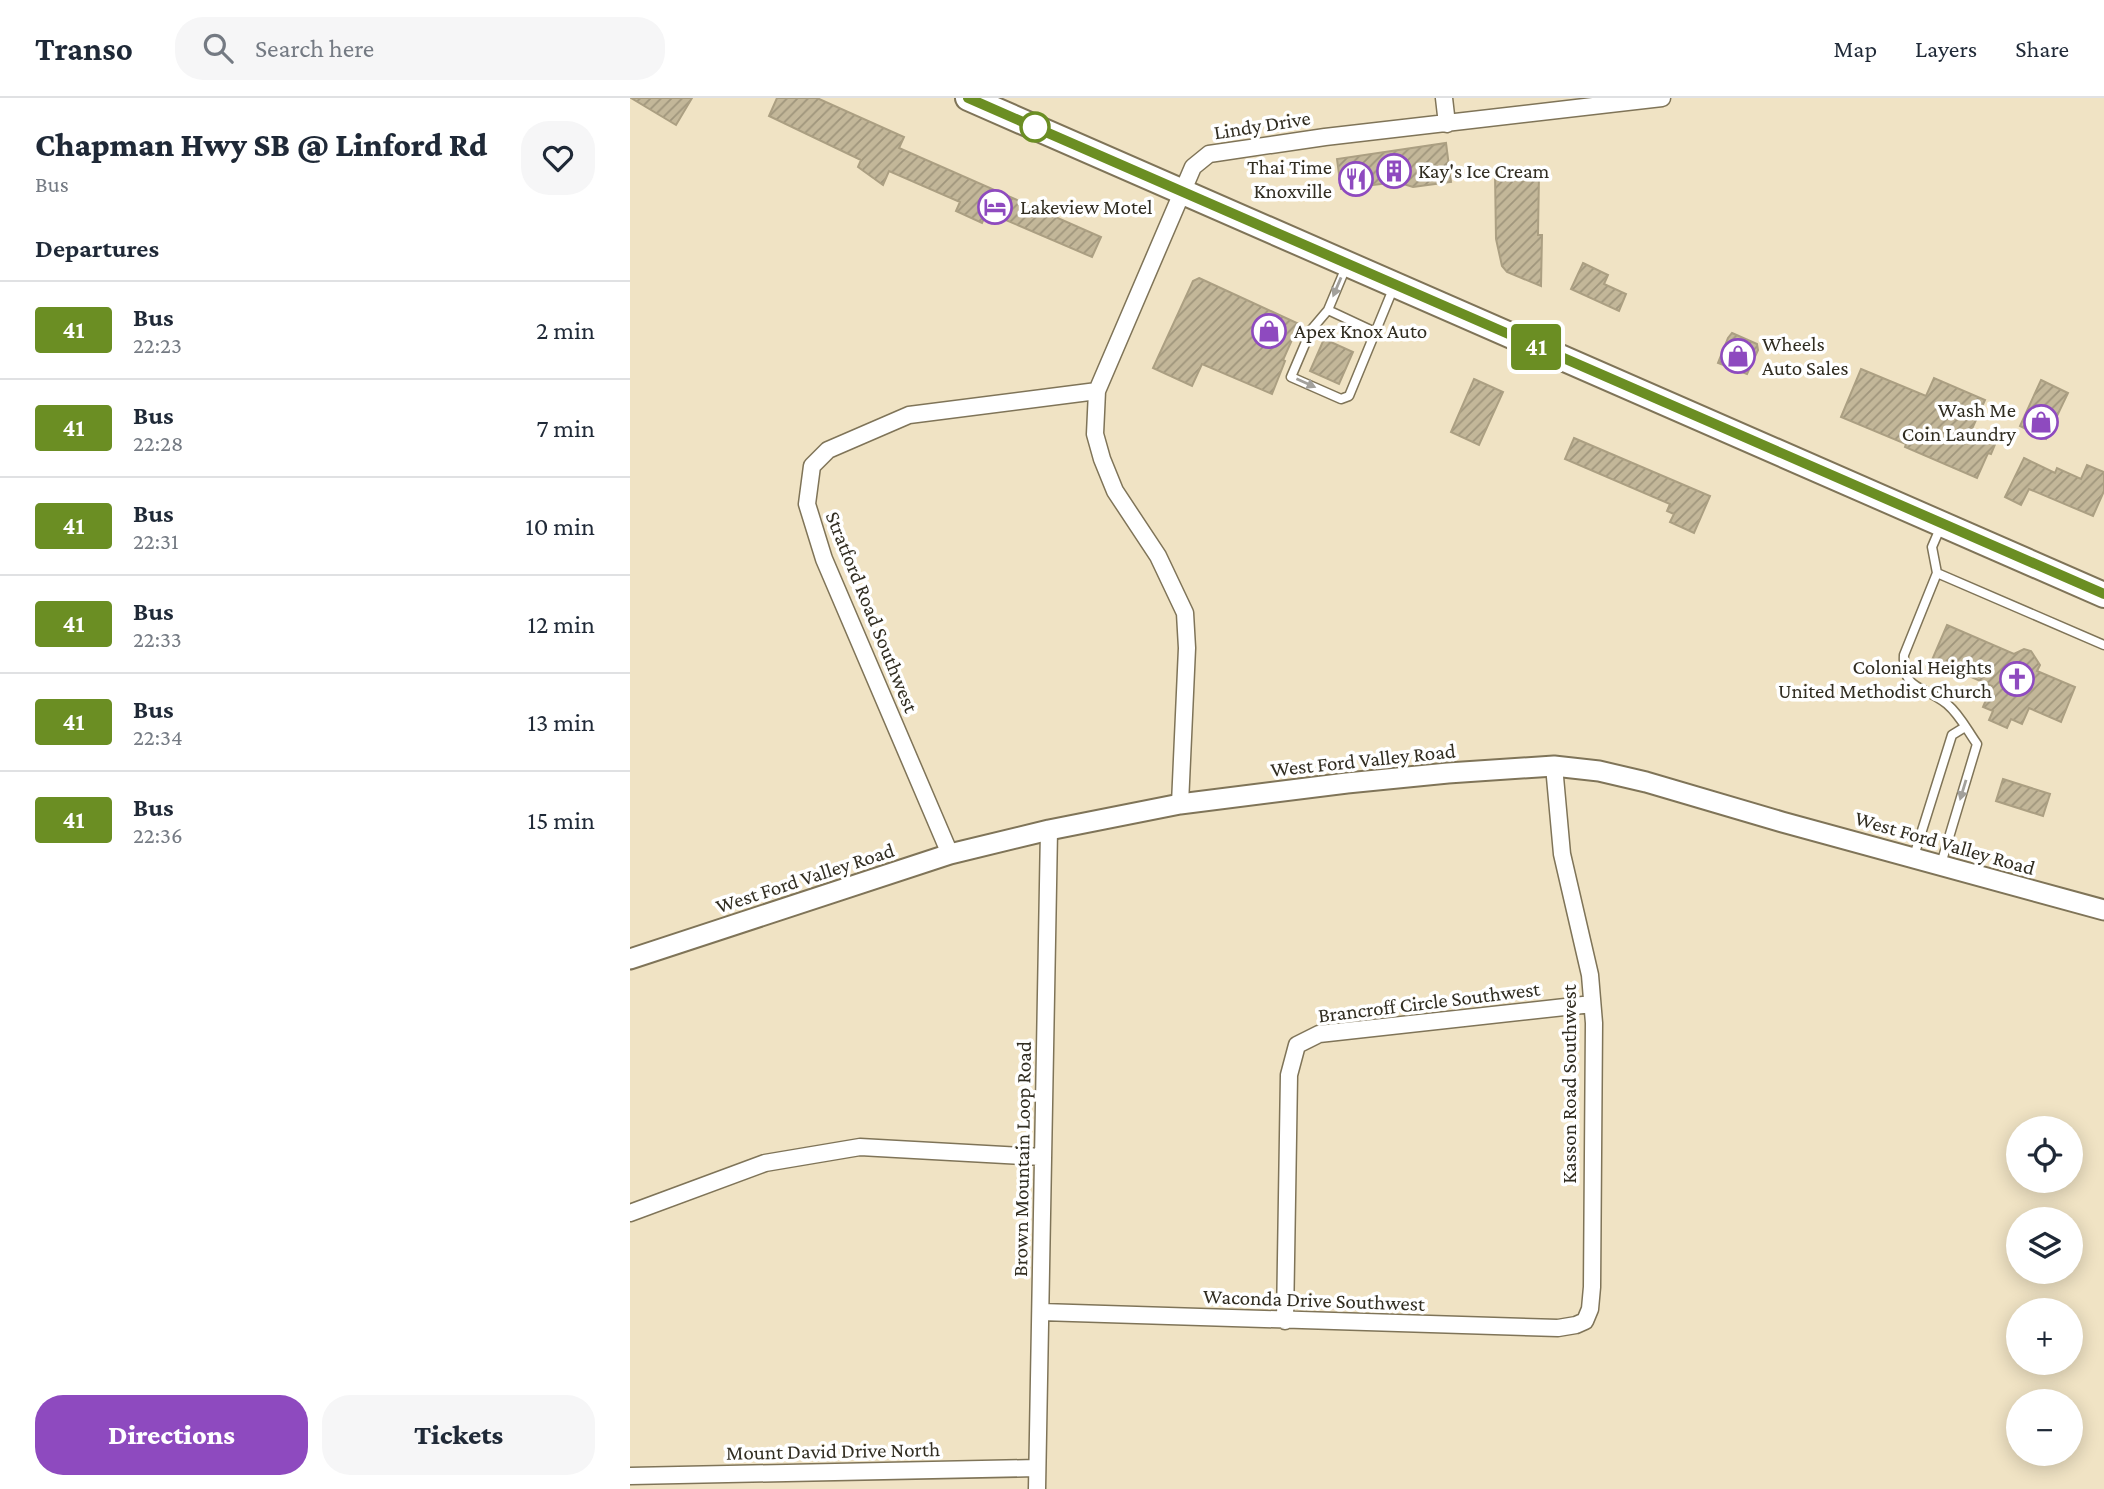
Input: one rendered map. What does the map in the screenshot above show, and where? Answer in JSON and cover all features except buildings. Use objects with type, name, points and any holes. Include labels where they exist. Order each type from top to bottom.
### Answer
[{"type":"highway","points":[[973,99],[2104,594]]},
{"type":"street","points":[[1444,98],[1447,124]]},
{"type":"street","name":"Lindy Drive","points":[[1097,391],[1193,167],[1209,154],[1325,137],[1658,99]]},
{"type":"street","points":[[1097,391],[1095,434],[1102,459],[1115,491],[1158,556],[1185,613],[1187,648],[1180,804]]},
{"type":"street","name":"Stratford Road Southwest","points":[[950,854],[824,559],[807,504],[812,467],[828,450],[909,415],[1097,391]]},
{"type":"street","name":"West Ford Valley Road","points":[[630,959],[950,854],[1049,830],[1180,804],[1373,780],[1554,766],[1599,771],[1646,782],[2037,893],[2104,909]]},
{"type":"street","name":"Kasson Road Southwest","points":[[1554,766],[1562,854],[1590,975],[1594,1023],[1592,1287],[1590,1309],[1585,1321]]},
{"type":"street","name":"Brown Mountain Loop Road","points":[[1037,1489],[1049,830]]},
{"type":"street","name":"Brancroff Circle Southwest","points":[[1285,1321],[1289,1075],[1297,1045],[1319,1034],[1592,1004]]},
{"type":"street","points":[[630,1213],[765,1163],[860,1147],[1042,1157]]},
{"type":"street","name":"Waconda Drive Southwest","points":[[1041,1312],[1558,1328],[1585,1321]]},
{"type":"street","name":"Mount David Drive North","points":[[630,1476],[1037,1468]]},
{"type":"lane","points":[[1347,264],[1328,310],[1311,330],[1291,377],[1342,399],[1349,396],[1395,285]]},
{"type":"lane","points":[[1328,310],[1375,332]]},
{"type":"lane","points":[[1941,864],[1977,744],[1958,715],[1946,703],[1906,678],[1903,668],[1904,655],[1937,573],[1932,547],[1942,524]]},
{"type":"lane","points":[[1937,573],[2102,641]]},
{"type":"lane","points":[[1914,856],[1952,734],[1965,727]]},
{"type":"bus line","name":"41","points":[[968,98],[2104,594]]},
{"type":"place","name":"Kay's Ice Cream","points":[[1394,171]]},
{"type":"place","name":"Thai Time Knoxville","points":[[1356,179]]},
{"type":"place","name":"Lakeview Motel","points":[[995,207]]},
{"type":"place","name":"Apex Knox Auto","points":[[1269,331]]},
{"type":"place","name":"Wheels Auto Sales","points":[[1738,356]]},
{"type":"place","name":"Wash Me Coin Laundry","points":[[2041,422]]},
{"type":"place","name":"Colonial Heights United Methodist Church","points":[[2017,679]]}]
